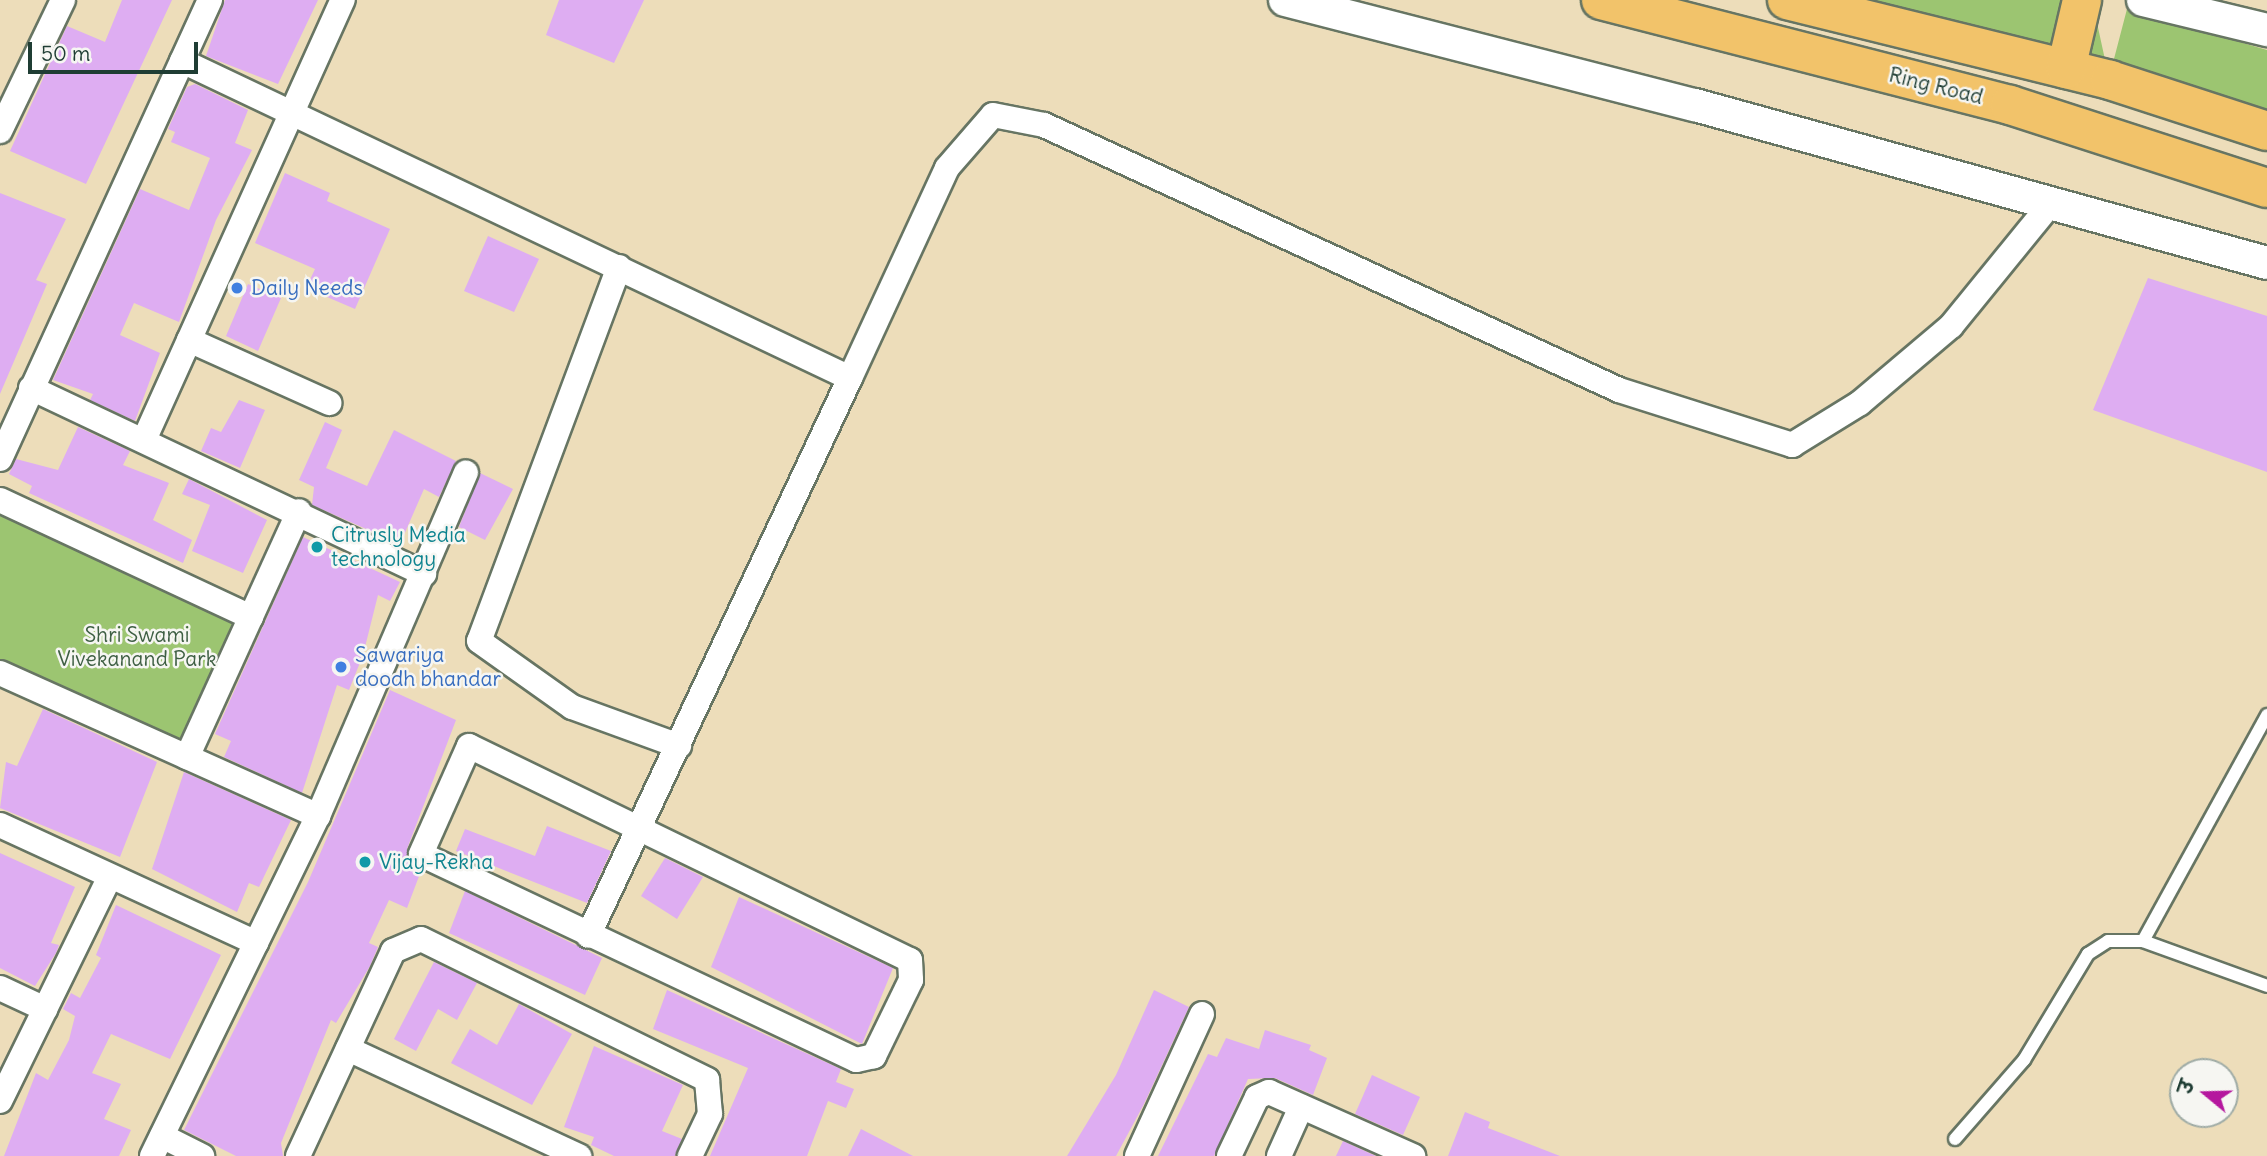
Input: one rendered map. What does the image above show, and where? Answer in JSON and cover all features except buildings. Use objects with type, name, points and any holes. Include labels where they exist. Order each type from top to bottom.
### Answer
[{"type":"main road","name":"Ring Road","points":[[1601,0],[2010,105],[2267,188]]},
{"type":"main road","points":[[1787,0],[2066,69],[2267,131]]},
{"type":"main road","points":[[2066,69],[2082,0]]},
{"type":"street","points":[[0,131],[63,0]]},
{"type":"street","points":[[0,459],[210,0]]},
{"type":"street","points":[[144,440],[343,0]]},
{"type":"street","points":[[1285,0],[2053,201],[2267,263]]},
{"type":"street","points":[[2143,0],[2267,30]]},
{"type":"street","points":[[182,61],[850,377]]},
{"type":"street","points":[[588,936],[947,168],[993,115],[1044,125],[1619,390],[1792,445],[1860,403],[1951,326],[2053,201]]},
{"type":"street","points":[[619,267],[479,641],[572,707],[679,746]]},
{"type":"street","points":[[189,340],[330,403]]},
{"type":"street","points":[[31,388],[299,511],[424,574]]},
{"type":"street","points":[[202,1156],[157,1146],[318,816],[466,472]]},
{"type":"street","points":[[0,500],[251,617]]},
{"type":"street","points":[[187,757],[299,511]]},
{"type":"street","points":[[0,673],[318,816]]},
{"type":"street","points":[[469,746],[641,827],[910,960],[911,980],[874,1056],[856,1060],[588,936],[421,855],[469,746]]},
{"type":"street","points":[[0,825],[256,943]]},
{"type":"street","points":[[0,1101],[110,876]]},
{"type":"street","points":[[298,1156],[393,951],[421,939],[707,1080],[710,1114],[690,1156]]},
{"type":"street","points":[[0,988],[45,1009]]},
{"type":"street","points":[[1137,1156],[1202,1014]]},
{"type":"street","points":[[348,1049],[549,1150],[579,1156]]},
{"type":"street","points":[[1229,1156],[1262,1093],[1301,1107],[1411,1156]]},
{"type":"street","points":[[1279,1156],[1301,1107]]},
{"type":"lane","points":[[2143,941],[2267,715]]},
{"type":"lane","points":[[1955,1139],[2024,1060],[2088,954],[2126,936],[2267,986]]},
{"type":"green space","points":[[1815,0],[2092,0],[2109,78],[2127,9],[2267,50],[2267,134]]},
{"type":"green space","name":"Shri Swami Vivekanand Park","points":[[0,503],[239,604],[182,758],[0,670]]},
{"type":"place","name":"Daily Needs","points":[[237,288]]},
{"type":"place","name":"Citrusly Media technology","points":[[317,547]]},
{"type":"place","name":"Sawariya doodh bhandar","points":[[341,667]]},
{"type":"place","name":"Vijay-Rekha","points":[[365,862]]}]
